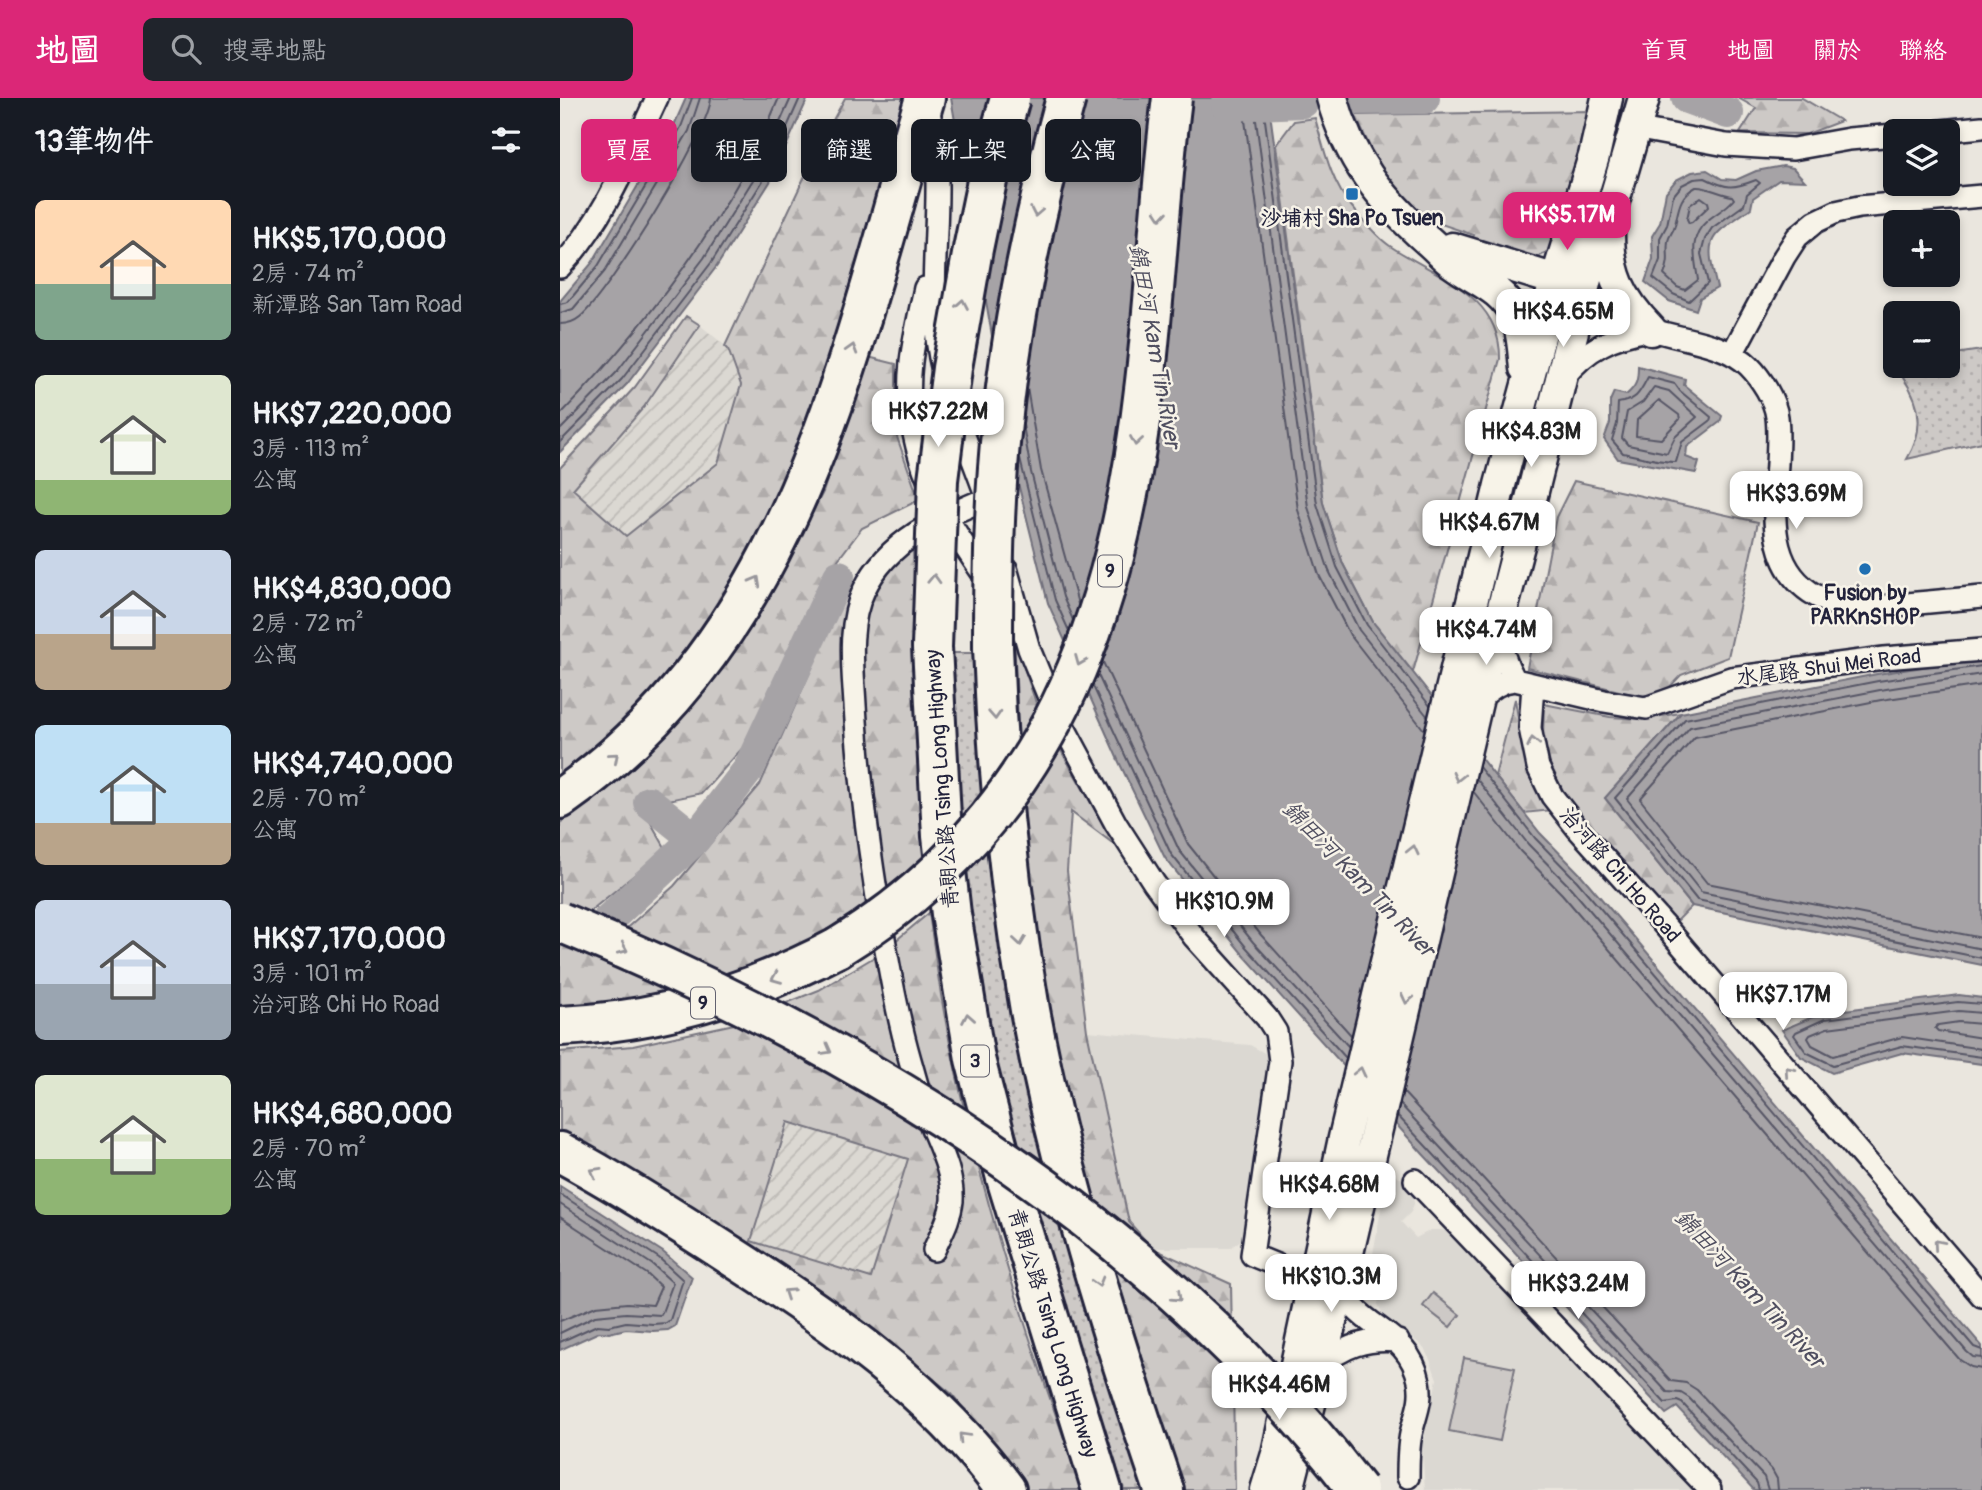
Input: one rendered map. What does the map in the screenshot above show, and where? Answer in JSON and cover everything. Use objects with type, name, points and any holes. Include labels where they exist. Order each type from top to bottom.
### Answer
[{"type":"highway","points":[[560,799],[607,763],[666,707],[711,651],[753,587],[795,505],[822,436],[850,356],[926,98]]},
{"type":"highway","name":"青朗公路 Tsing Long Highway","points":[[1010,98],[987,181],[973,249],[943,430],[938,480],[932,647],[942,836],[951,914],[975,1059],[1009,1191],[1102,1490]]},
{"type":"highway","points":[[1066,98],[1042,186],[1027,258],[1002,421],[993,569],[1011,648],[999,776],[1031,1012],[1065,1166],[1114,1336],[1164,1490]]},
{"type":"highway","name":"9","points":[[560,1026],[641,1017],[711,1001],[782,975],[837,948],[865,932],[918,891],[972,839],[1024,771],[1054,719],[1082,656],[1107,582],[1131,474],[1145,383],[1172,98]]},
{"type":"highway","points":[[560,922],[668,969],[803,1036],[919,1103],[1017,1168],[1073,1208],[1139,1262],[1214,1331],[1290,1410],[1358,1490]]},
{"type":"highway","points":[[560,1152],[658,1209],[791,1294],[868,1350],[967,1441],[1006,1490]]},
{"type":"main road","points":[[1332,98],[1354,156],[1370,181],[1405,221],[1453,264],[1485,282],[1508,303],[1517,317],[1527,382]]},
{"type":"main road","points":[[1288,1490],[1320,1367],[1327,1281],[1345,1138],[1527,382],[1594,156],[1607,98]]},
{"type":"main road","points":[[1266,1490],[1327,1281],[1367,1172],[1492,638],[1500,618],[1590,263],[1609,218],[1644,98]]},
{"type":"main road","points":[[1594,156],[1613,136],[1634,128]]},
{"type":"main road","points":[[1609,218],[1611,269],[1624,298],[1651,330]]},
{"type":"main road","points":[[1426,238],[1490,261],[1579,305]]},
{"type":"main road","points":[[1485,282],[1553,291]]},
{"type":"street","points":[[560,267],[578,248],[620,176],[657,98]]},
{"type":"street","points":[[926,98],[937,160],[933,293],[939,354],[953,407],[988,498],[1011,648]]},
{"type":"street","points":[[1960,129],[1982,127]]},
{"type":"street","points":[[1634,128],[1726,145],[1793,149],[1883,136]]},
{"type":"street","points":[[1732,354],[1784,257],[1797,237],[1815,222],[1836,212],[1859,207],[1982,196]]},
{"type":"street","points":[[936,229],[911,363],[910,409],[920,463],[1011,648],[1053,707],[1094,785],[1133,850],[1194,937],[1267,1018],[1276,1032],[1280,1060],[1252,1255],[1327,1281],[1346,1297],[1356,1311],[1398,1341],[1412,1360],[1420,1384],[1419,1410],[1408,1454],[1408,1477]]},
{"type":"street","points":[[1579,305],[1732,354],[1748,365],[1759,379],[1777,414],[1775,532],[1785,562],[1804,587],[1821,599],[1841,607],[1862,609],[1982,597]]},
{"type":"street","points":[[1562,380],[1576,362],[1594,348],[1621,336],[1651,330]]},
{"type":"street","points":[[934,1250],[950,1211],[951,1184],[909,1056],[886,946],[864,815],[856,728],[853,650],[856,614],[862,593],[873,575],[911,535],[945,516],[988,498]]},
{"type":"street","points":[[1500,618],[1502,650],[1507,667],[1524,683]]},
{"type":"street","name":"水尾路 Shui Mei Road","points":[[1524,683],[1646,708],[1731,678],[1884,658],[1982,650]]},
{"type":"street","points":[[1475,706],[1493,688],[1504,682],[1524,683]]},
{"type":"street","name":"治河路 Chi Ho Road","points":[[1524,683],[1538,767],[1552,796],[1982,1296]]},
{"type":"street","points":[[1415,1180],[1710,1490]]},
{"type":"street","points":[[1320,1367],[1354,1344],[1373,1340],[1398,1341]]},
{"type":"shaded area","points":[[700,325],[728,348],[741,385],[718,463],[625,536],[573,489],[644,407]]},
{"type":"shaded area","points":[[1087,1031],[1250,1045],[1268,1055],[1267,1088],[1241,1240],[1230,1248],[1152,1248],[1129,1222]]},
{"type":"shaded area","points":[[788,1122],[908,1159],[871,1278],[751,1241]]},
{"type":"shaded area","points":[[1390,1174],[1405,1180],[1413,1193],[1414,1204],[1411,1212],[1401,1222],[1416,1238],[1431,1230],[1453,1233],[1696,1490],[1425,1490],[1422,1447],[1437,1379],[1428,1354],[1421,1345],[1383,1315],[1378,1304],[1380,1291],[1373,1254],[1385,1187]]},
{"type":"green space","points":[[845,98],[905,98],[897,125],[897,119],[834,119]]},
{"type":"green space","points":[[1738,98],[1802,98],[1841,121],[1807,134],[1740,133],[1756,108]]},
{"type":"green space","points":[[1592,111],[1557,235],[1550,250],[1532,258],[1510,257],[1469,245],[1474,235],[1423,218],[1382,173],[1355,115]]},
{"type":"green space","points":[[1315,118],[1333,176],[1352,207],[1385,242],[1462,289],[1478,303],[1490,318],[1497,337],[1500,359],[1413,672],[1373,622],[1343,564],[1323,503],[1276,145],[1294,121]]},
{"type":"green space","points":[[802,182],[880,182],[820,385],[776,502],[730,591],[679,662],[619,727],[560,776],[560,468],[635,387],[686,316],[700,325],[644,407],[573,489],[626,536],[718,463],[741,385],[725,346]]},
{"type":"green space","points":[[1982,350],[1982,442],[1907,459],[1916,438],[1918,418],[1914,398],[1903,378],[1960,378],[1960,353]]},
{"type":"green space","points":[[868,357],[896,364],[896,434],[919,500],[862,528],[831,569],[747,743],[702,793],[664,801],[650,788],[637,799],[666,849],[567,930],[594,957],[674,886],[760,785],[845,593],[913,549],[924,864],[858,917],[693,996],[560,1013],[560,823],[605,792],[693,705],[756,619],[823,492]]},
{"type":"green space","points":[[1574,481],[1758,522],[1728,657],[1681,675],[1664,693],[1647,698],[1527,668],[1556,517]]},
{"type":"green space","points":[[1014,638],[1039,712],[1115,845],[1071,812],[1067,871],[1087,1031],[1129,1222],[1152,1248],[1231,1284],[1235,1490],[1184,1490],[1088,1187],[1057,1044],[1024,852]]},
{"type":"green space","points":[[950,653],[981,653],[987,769],[1146,1490],[1117,1490],[1009,1137],[957,868]]},
{"type":"green space","points":[[1515,699],[1521,736],[1533,776],[1553,810],[1524,813],[1495,776]]},
{"type":"green space","points":[[1544,704],[1610,717],[1642,719],[1681,713],[1605,798],[1692,906],[1672,926],[1567,798],[1551,768],[1543,736]]},
{"type":"green space","points":[[929,913],[956,1072],[986,1194],[1041,1373],[1083,1490],[1023,1490],[1013,1472],[952,1394],[847,1309],[560,1136],[560,1052],[633,1046],[734,1024],[819,990],[881,953]],"holes":[[[788,1122],[908,1159],[871,1278],[751,1241]]]},
{"type":"green space","points":[[1433,1293],[1460,1315],[1450,1327],[1423,1306]]},
{"type":"green space","points":[[1464,1358],[1515,1368],[1500,1441],[1449,1431]]},
{"type":"water","points":[[686,98],[808,98],[787,144],[787,119],[691,119],[691,182],[770,182],[717,266],[627,384],[560,452],[560,301],[592,263],[640,182],[677,182],[677,119]]},
{"type":"water","name":"錦田河 Kam Tin River","points":[[951,98],[1268,98],[1323,503],[1343,564],[1373,622],[1540,833],[1582,876],[1982,1346],[1982,1490],[1754,1490],[1677,1407],[1666,1414],[1423,1154],[1241,952],[1165,858],[1048,603],[1016,475],[965,182],[1031,182],[1031,119],[955,119]]},
{"type":"water","points":[[1783,166],[1793,168],[1805,181],[1779,180],[1753,198],[1751,208],[1718,233],[1711,248],[1717,288],[1700,298],[1696,310],[1669,301],[1645,282],[1653,259],[1652,236],[1660,223],[1666,192],[1676,180],[1692,172],[1707,170],[1722,179],[1736,180],[1756,171]]},
{"type":"water","points":[[1638,366],[1685,379],[1684,385],[1722,416],[1720,422],[1687,447],[1686,457],[1699,462],[1696,473],[1618,459],[1604,439],[1610,423],[1610,401],[1614,392],[1626,395],[1633,389]]},
{"type":"water","points":[[1982,658],[1982,965],[1692,906],[1605,798],[1681,713],[1877,674]]},
{"type":"water","points":[[1959,995],[1982,998],[1982,1064],[1902,1053],[1832,1073],[1801,1057],[1782,1030],[1822,1013]]},
{"type":"water","points":[[560,1186],[663,1252],[692,1277],[675,1326],[668,1330],[626,1329],[599,1332],[560,1350]]},
{"type":"waterway","points":[[1356,99],[1424,98]]},
{"type":"waterway","points":[[1687,98],[1728,113]]},
{"type":"waterway","points":[[1227,105],[1303,102]]},
{"type":"waterway","points":[[607,921],[695,839],[748,770],[839,576]]},
{"type":"waterway","points":[[649,802],[695,839]]},
{"type":"place","name":"沙埔村 Sha Po Tsuen","points":[[1352,194]]},
{"type":"place","name":"Fusion by PARKnSHOP","points":[[1865,569]]}]
